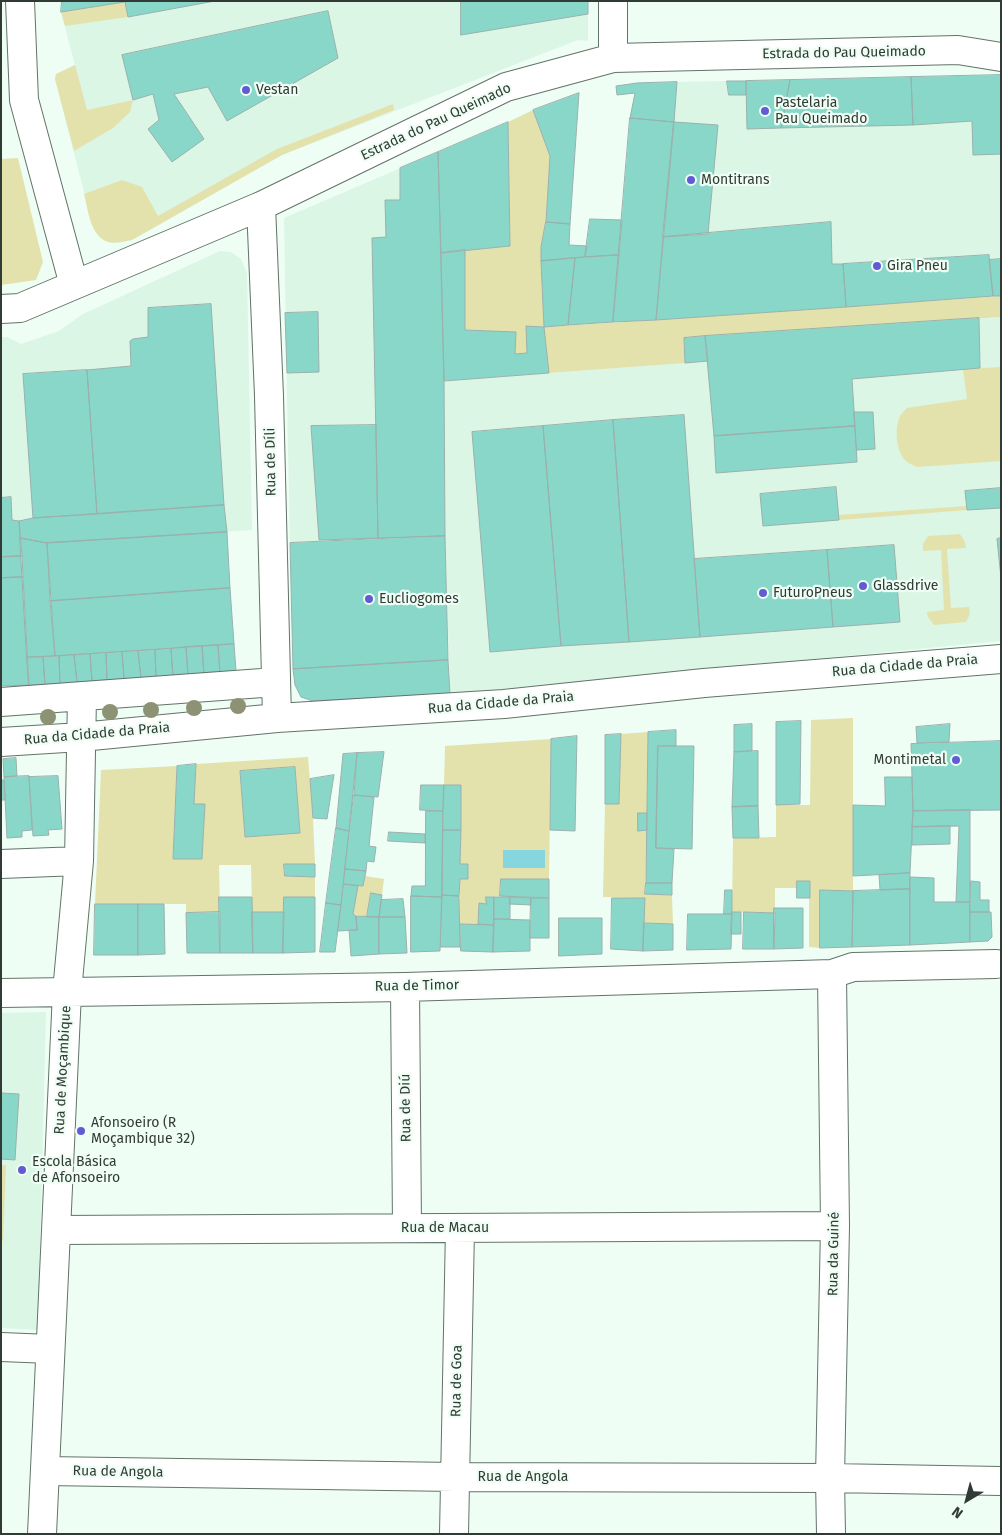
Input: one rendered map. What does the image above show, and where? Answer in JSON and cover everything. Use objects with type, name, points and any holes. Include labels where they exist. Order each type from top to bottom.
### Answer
[{"type":"street","points":[[20,1],[24,100],[74,285]]},
{"type":"street","points":[[613,1],[613,58]]},
{"type":"street","name":"Estrada do Pau Queimado","points":[[1,309],[20,308],[260,206],[506,87],[613,58],[958,50],[1001,40]]},
{"type":"street","name":"Estrada do Pau Queimado","points":[[958,50],[1001,58]]},
{"type":"street","name":"Rua de Díli","points":[[260,206],[269,396],[277,718]]},
{"type":"street","name":"Rua da Cidade da Praia","points":[[1,742],[81,737],[277,718],[504,704],[704,683],[1001,658]]},
{"type":"street","points":[[1,702],[276,682]]},
{"type":"street","name":"Rua de Moçambique","points":[[42,1534],[67,992],[79,861],[82,696]]},
{"type":"street","points":[[1,864],[79,861]]},
{"type":"street","name":"Rua de Timor","points":[[1,993],[404,987],[832,974],[853,967],[996,964]]},
{"type":"street","name":"Rua da Guiné","points":[[832,974],[835,1226],[830,1478],[832,1534]]},
{"type":"street","name":"Rua de Diú","points":[[404,987],[407,1228]]},
{"type":"street","name":"Rua de Macau","points":[[56,1230],[835,1226]]},
{"type":"street","name":"Rua de Goa","points":[[454,1534],[460,1228]]},
{"type":"street","points":[[1,1347],[50,1349]]},
{"type":"street","name":"Rua de Angola","points":[[44,1471],[455,1477],[830,1478],[1001,1481]]},
{"type":"shaded area","points":[[62,1],[588,1],[588,41],[578,40],[282,155],[132,240],[119,243],[108,242],[96,233],[92,223],[55,79],[56,74],[75,65],[61,12]]},
{"type":"shaded area","points":[[1001,75],[1001,296],[656,320],[677,82]]},
{"type":"shaded area","points":[[438,152],[444,381],[708,361],[705,336],[1001,317],[1001,641],[450,694],[445,536],[290,543],[284,218]]},
{"type":"shaded area","points":[[220,251],[231,252],[241,259],[247,273],[252,530],[47,543],[1,557],[1,337],[7,337],[21,344],[59,331],[83,314]]},
{"type":"shaded area","name":"Escola Básica de Afonsoeiro","points":[[46,1012],[38,1330],[1,1328],[1,1013]]},
{"type":"green space","points":[[125,2],[128,17],[65,26],[61,12]]},
{"type":"green space","points":[[75,65],[87,110],[133,100],[130,112],[113,128],[74,151],[55,79],[56,74]]},
{"type":"green space","points":[[393,104],[394,110],[282,155],[132,240],[117,243],[108,242],[97,234],[91,221],[84,194],[122,180],[142,187],[158,216],[277,149]]},
{"type":"green space","points":[[533,110],[550,156],[546,222],[541,247],[544,327],[527,326],[527,353],[515,354],[515,332],[465,330],[465,250],[510,246],[508,122]]},
{"type":"green space","points":[[18,158],[43,262],[36,280],[1,285],[1,159]]},
{"type":"green space","points":[[1001,296],[1001,317],[684,338],[685,363],[549,373],[544,327]]},
{"type":"green space","points":[[1001,367],[1001,461],[917,467],[906,461],[899,448],[897,427],[899,418],[907,408],[967,399],[963,369]]},
{"type":"green space","points":[[967,506],[967,510],[839,520],[838,515]]},
{"type":"green space","points":[[960,534],[966,548],[947,549],[951,608],[969,607],[970,614],[966,622],[934,625],[927,612],[944,610],[941,550],[923,551],[923,544],[928,536]]},
{"type":"green space","points":[[853,718],[853,891],[820,890],[820,948],[809,947],[809,881],[798,881],[797,888],[775,888],[775,913],[732,912],[733,838],[776,837],[776,805],[810,805],[811,720]]},
{"type":"green space","points":[[648,732],[647,813],[638,813],[638,830],[647,830],[645,894],[672,895],[673,924],[644,923],[644,898],[603,897],[605,804],[619,803],[621,734]]},
{"type":"green space","points":[[551,739],[549,879],[501,879],[500,896],[486,897],[486,904],[479,904],[478,924],[460,924],[460,879],[468,879],[468,864],[460,864],[461,785],[444,785],[445,746]]},
{"type":"green space","points":[[308,757],[315,864],[284,864],[285,876],[315,877],[315,897],[284,897],[284,912],[252,912],[251,865],[219,865],[220,912],[186,913],[186,904],[95,904],[101,770],[177,766],[173,859],[202,859],[205,805],[194,804],[196,764]],"holes":[[[295,767],[300,833],[245,837],[240,771]]]},
{"type":"green space","points":[[365,876],[384,879],[382,895],[371,893],[367,917],[353,914],[358,886],[363,886]]},
{"type":"green space","points":[[1,1165],[6,1165],[3,1241],[1,1241]]},
{"type":"water","points":[[503,850],[545,850],[545,868],[503,868]]},
{"type":"building","points":[[62,1],[131,1],[61,12]]},
{"type":"building","points":[[215,1],[128,17],[125,2]]},
{"type":"building","points":[[461,1],[588,1],[588,14],[461,35]]},
{"type":"building","name":"Vestan","points":[[328,11],[338,58],[227,121],[208,87],[174,94],[204,139],[172,162],[148,129],[159,120],[153,94],[133,100],[122,55]]},
{"type":"building","points":[[1001,75],[1001,154],[973,155],[972,121],[913,125],[911,77]]},
{"type":"building","points":[[911,77],[913,125],[781,128],[790,80]]},
{"type":"building","name":"Pastelaria Pau Queimado","points":[[790,80],[781,128],[747,129],[746,81]]},
{"type":"building","points":[[727,81],[746,81],[746,95],[729,95]]},
{"type":"building","points":[[677,82],[674,122],[630,118],[635,93],[617,95],[616,86],[637,83]]},
{"type":"building","points":[[579,93],[570,224],[546,222],[550,156],[533,110]]},
{"type":"building","points":[[630,118],[674,122],[656,320],[613,322]]},
{"type":"building","points":[[508,122],[510,246],[441,253],[438,152]]},
{"type":"building","name":"Montitrans","points":[[674,122],[718,125],[708,234],[663,237]]},
{"type":"building","points":[[438,152],[444,381],[445,536],[378,538],[372,238],[386,237],[385,200],[400,200],[400,168]]},
{"type":"building","points":[[590,219],[622,220],[619,255],[585,257]]},
{"type":"building","points":[[546,222],[570,224],[569,245],[587,246],[585,257],[541,261],[541,247]]},
{"type":"building","points":[[831,222],[832,264],[843,264],[846,307],[656,320],[663,237]]},
{"type":"building","points":[[465,250],[465,330],[516,332],[515,354],[527,353],[526,326],[544,327],[549,373],[444,381],[441,253]]},
{"type":"building","points":[[619,255],[613,322],[568,325],[575,258]]},
{"type":"building","points":[[989,255],[993,296],[846,307],[843,264]]},
{"type":"building","points":[[575,258],[568,325],[544,327],[541,261]]},
{"type":"building","points":[[1001,259],[1001,296],[993,296],[989,260]]},
{"type":"building","points":[[211,304],[224,505],[97,514],[87,370],[131,366],[130,341],[148,337],[148,308]]},
{"type":"building","points":[[318,312],[319,372],[287,373],[285,313]]},
{"type":"building","points":[[979,318],[980,368],[852,379],[855,426],[714,436],[705,336]]},
{"type":"building","points":[[705,336],[708,361],[685,363],[684,338]]},
{"type":"building","points":[[87,370],[97,514],[33,518],[23,374]]},
{"type":"building","points":[[854,412],[873,412],[875,449],[857,450]]},
{"type":"building","points":[[684,415],[700,637],[629,642],[613,420]]},
{"type":"building","points":[[613,420],[629,642],[561,646],[543,426]]},
{"type":"building","points":[[376,425],[378,538],[319,540],[311,426]]},
{"type":"building","points":[[543,426],[561,646],[490,652],[472,432]]},
{"type":"building","points":[[855,426],[857,462],[716,473],[714,436]]},
{"type":"building","points":[[836,487],[839,520],[763,526],[760,494]]},
{"type":"building","points":[[1001,488],[1001,508],[967,510],[965,491]]},
{"type":"building","points":[[11,497],[12,520],[19,521],[22,556],[1,557],[1,498]]},
{"type":"building","points":[[224,505],[227,532],[47,543],[20,538],[19,521],[33,518]]},
{"type":"building","points":[[227,532],[230,588],[50,601],[47,543]]},
{"type":"building","name":"Eucliogomes","points":[[445,536],[448,660],[293,669],[290,543]]},
{"type":"building","points":[[20,538],[47,543],[55,656],[27,657]]},
{"type":"building","points":[[1001,538],[1001,578],[997,539]]},
{"type":"building","name":"Glassdrive","points":[[894,545],[900,622],[833,627],[827,550]]},
{"type":"building","name":"FuturoPneus","points":[[827,550],[833,627],[700,637],[694,559]]},
{"type":"building","points":[[22,556],[23,577],[1,578],[1,557]]},
{"type":"building","points":[[23,577],[29,685],[1,686],[1,578]]},
{"type":"building","points":[[230,588],[234,644],[55,656],[50,601]]},
{"type":"building","points":[[234,644],[236,671],[220,673],[218,645]]},
{"type":"building","points":[[218,645],[220,673],[204,675],[202,646]]},
{"type":"building","points":[[202,646],[204,675],[188,676],[186,647]]},
{"type":"building","points":[[186,647],[188,676],[173,677],[171,649]]},
{"type":"building","points":[[171,649],[173,677],[156,678],[155,650]]},
{"type":"building","points":[[155,650],[156,678],[141,678],[138,651]]},
{"type":"building","points":[[138,651],[141,678],[124,679],[122,652]]},
{"type":"building","points":[[122,652],[124,679],[107,680],[106,653]]},
{"type":"building","points":[[106,653],[107,680],[92,681],[90,654]]},
{"type":"building","points":[[90,654],[92,681],[77,682],[74,655]]},
{"type":"building","points":[[74,655],[77,682],[60,684],[59,656]]},
{"type":"building","points":[[59,656],[60,684],[45,685],[43,657]]},
{"type":"building","points":[[27,657],[43,657],[45,685],[29,685]]},
{"type":"building","points":[[448,660],[450,694],[313,701],[301,697],[295,685],[293,669]]},
{"type":"building","points":[[801,721],[800,804],[776,805],[776,722]]},
{"type":"building","points":[[752,724],[752,751],[734,752],[734,725]]},
{"type":"building","points":[[950,724],[949,742],[917,743],[916,727]]},
{"type":"building","points":[[676,730],[676,746],[658,746],[656,848],[674,849],[672,883],[646,883],[648,732]]},
{"type":"building","points":[[621,734],[619,804],[605,804],[605,735]]},
{"type":"building","points":[[577,736],[575,831],[550,830],[551,739]]},
{"type":"building","name":"Montimetal","points":[[1001,741],[1001,810],[913,811],[911,744]]},
{"type":"building","points":[[658,746],[694,746],[692,849],[656,848]]},
{"type":"building","points":[[758,751],[758,806],[732,807],[734,752]]},
{"type":"building","points":[[384,752],[378,797],[354,795],[357,753]]},
{"type":"building","points":[[357,753],[349,831],[336,828],[343,754]]},
{"type":"building","points":[[16,758],[17,776],[4,777],[3,759]]},
{"type":"building","points":[[196,764],[194,804],[205,804],[202,859],[173,859],[177,766]]},
{"type":"building","points":[[295,767],[300,833],[245,837],[240,771]]},
{"type":"building","points":[[334,775],[327,819],[313,818],[310,779]]},
{"type":"building","points":[[29,776],[32,830],[22,831],[22,837],[7,838],[4,777]]},
{"type":"building","points":[[58,776],[62,829],[48,830],[49,835],[33,836],[29,777]]},
{"type":"building","points":[[885,777],[912,777],[913,811],[910,873],[853,876],[853,805],[885,806]]},
{"type":"building","points":[[1,780],[4,780],[5,800],[1,800]]},
{"type":"building","points":[[421,785],[444,785],[443,811],[420,810]]},
{"type":"building","points":[[444,785],[461,785],[461,830],[443,830]]},
{"type":"building","points":[[354,795],[374,797],[369,846],[376,847],[374,862],[367,861],[366,871],[345,869]]},
{"type":"building","points":[[758,806],[759,838],[733,838],[732,807]]},
{"type":"building","points":[[970,810],[970,902],[956,902],[959,826],[912,827],[913,811]]},
{"type":"building","points":[[426,811],[443,811],[442,897],[411,896],[412,886],[425,886]]},
{"type":"building","points":[[638,813],[647,813],[647,830],[638,831]]},
{"type":"building","points":[[950,826],[950,844],[912,845],[912,827]]},
{"type":"building","points":[[336,828],[349,831],[341,905],[326,903]]},
{"type":"building","points":[[443,830],[461,830],[460,864],[468,864],[468,879],[460,879],[459,896],[442,895]]},
{"type":"building","points":[[389,832],[425,834],[425,843],[388,841]]},
{"type":"building","points":[[284,864],[315,864],[315,877],[285,876]]},
{"type":"building","points":[[345,869],[366,871],[363,886],[344,884]]},
{"type":"building","points":[[910,873],[910,889],[880,890],[879,875]]},
{"type":"building","points":[[910,877],[934,878],[934,902],[970,902],[970,942],[910,945]]},
{"type":"building","points":[[501,879],[549,879],[549,898],[500,896]]},
{"type":"building","points":[[797,881],[810,881],[810,898],[797,898]]},
{"type":"building","points":[[971,881],[980,882],[980,900],[989,900],[989,912],[970,912]]},
{"type":"building","points":[[646,883],[672,883],[672,895],[645,894]]},
{"type":"building","points":[[344,884],[358,886],[353,914],[356,916],[357,930],[338,931]]},
{"type":"building","points":[[910,889],[910,945],[852,947],[853,891]]},
{"type":"building","points":[[725,890],[732,890],[732,914],[724,914]]},
{"type":"building","points":[[820,890],[853,891],[852,947],[820,948]]},
{"type":"building","points":[[371,893],[382,895],[379,917],[367,917]]},
{"type":"building","points":[[442,895],[459,896],[460,947],[441,947]]},
{"type":"building","points":[[411,896],[442,897],[440,951],[411,952]]},
{"type":"building","points":[[219,897],[252,897],[253,953],[220,953]]},
{"type":"building","points":[[284,897],[315,897],[315,952],[283,953]]},
{"type":"building","points":[[486,897],[494,897],[494,925],[478,924],[479,903],[486,904]]},
{"type":"building","points":[[494,897],[510,897],[510,919],[494,919]]},
{"type":"building","points":[[510,897],[531,898],[531,905],[510,904]]},
{"type":"building","points":[[531,898],[549,898],[549,938],[530,938]]},
{"type":"building","points":[[612,898],[645,898],[643,951],[611,949]]},
{"type":"building","points":[[403,899],[405,917],[379,917],[381,900]]},
{"type":"building","points":[[326,903],[341,905],[335,952],[320,952]]},
{"type":"building","points":[[95,904],[138,904],[138,955],[94,955]]},
{"type":"building","points":[[138,904],[164,904],[165,954],[138,955]]},
{"type":"building","points":[[774,908],[803,908],[803,948],[774,949]]},
{"type":"building","points":[[220,912],[220,953],[187,953],[186,913]]},
{"type":"building","points":[[252,912],[284,912],[283,953],[253,953]]},
{"type":"building","points":[[732,912],[741,912],[741,934],[731,934]]},
{"type":"building","points":[[744,912],[775,913],[774,949],[743,949]]},
{"type":"building","points":[[970,912],[991,912],[992,937],[988,941],[970,942]]},
{"type":"building","points":[[688,914],[732,914],[731,949],[687,950]]},
{"type":"building","points":[[356,916],[379,917],[379,954],[351,956],[349,930],[357,930]]},
{"type":"building","points":[[379,917],[405,917],[407,953],[379,954]]},
{"type":"building","points":[[559,918],[602,918],[602,954],[559,956]]},
{"type":"building","points":[[494,919],[530,920],[530,951],[493,952]]},
{"type":"building","points":[[644,923],[673,924],[673,950],[643,951]]},
{"type":"building","points":[[460,924],[494,925],[493,952],[461,951]]},
{"type":"building","points":[[1,1093],[19,1094],[15,1160],[1,1159]]},
{"type":"place","name":"Vestan","points":[[246,90]]},
{"type":"place","name":"Pastelaria Pau Queimado","points":[[765,111]]},
{"type":"place","name":"Montitrans","points":[[691,180]]},
{"type":"place","name":"Gira Pneu","points":[[877,266]]},
{"type":"place","name":"Glassdrive","points":[[863,586]]},
{"type":"place","name":"FuturoPneus","points":[[763,593]]},
{"type":"place","name":"Eucliogomes","points":[[369,599]]},
{"type":"place","name":"Montimetal","points":[[956,760]]},
{"type":"place","name":"Afonsoeiro (R Moçambique 32)","points":[[81,1131]]},
{"type":"place","name":"Escola Básica de Afonsoeiro","points":[[22,1170]]}]
